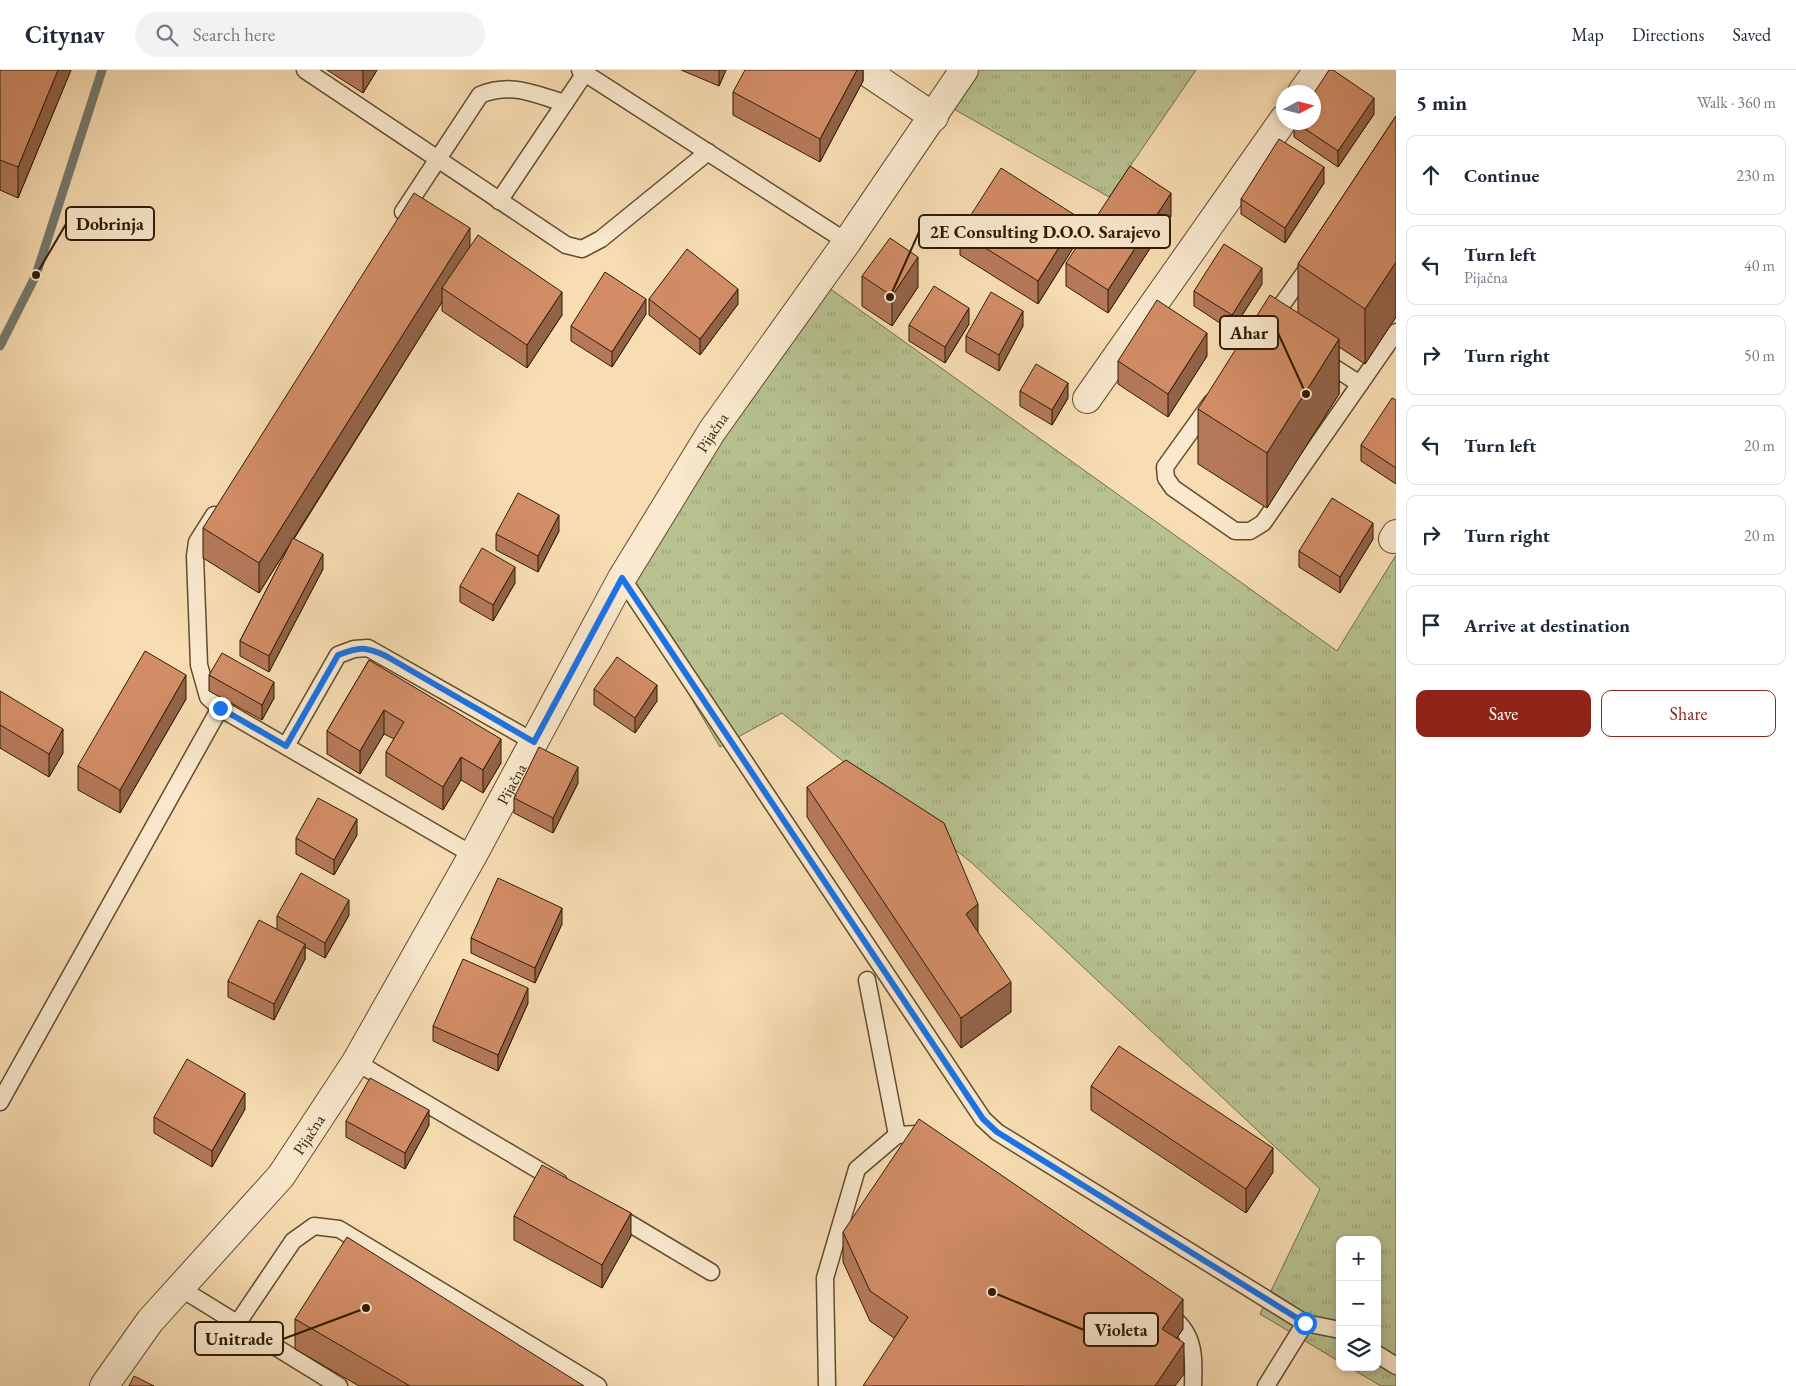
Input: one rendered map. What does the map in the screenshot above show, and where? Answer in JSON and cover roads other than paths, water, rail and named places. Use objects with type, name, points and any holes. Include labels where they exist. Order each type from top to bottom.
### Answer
[{"type":"street","points":[[864,70],[934,117]]},
{"type":"street","name":"Pijačna","points":[[104,1386],[150,1321],[281,1176],[356,1062],[473,855],[622,578],[712,431],[847,242],[934,117],[964,70]]},
{"type":"street","points":[[1307,85],[1318,70]]},
{"type":"street","points":[[1087,399],[1276,130]]},
{"type":"lane","points":[[305,70],[438,157],[499,201],[566,245],[582,249],[601,239],[708,152]]},
{"type":"lane","points":[[499,201],[583,71],[847,242]]},
{"type":"lane","points":[[396,224],[480,95],[497,88],[516,89],[564,103]]},
{"type":"lane","points":[[1284,336],[1265,329],[1318,255]]},
{"type":"lane","points":[[1222,388],[1165,467],[1166,478],[1174,488],[1235,531],[1250,531],[1263,523],[1396,332]]},
{"type":"lane","points":[[1309,352],[1360,384]]},
{"type":"lane","points":[[223,500],[197,542],[195,556],[199,664],[208,697],[220,708],[473,855]]},
{"type":"lane","points":[[622,578],[983,1119],[997,1132],[1305,1323],[1336,1329]]},
{"type":"lane","points":[[286,746],[338,655],[354,649],[368,648],[386,656],[534,742]]},
{"type":"lane","points":[[0,1102],[220,708]]},
{"type":"lane","points":[[867,980],[897,1135]]},
{"type":"lane","points":[[356,1062],[576,1192]]},
{"type":"lane","points":[[826,1386],[825,1278],[857,1169],[897,1135],[917,1134],[941,1151]]},
{"type":"lane","points":[[601,1207],[711,1272]]},
{"type":"lane","points":[[237,1324],[293,1241],[314,1226],[339,1229],[598,1386]]},
{"type":"lane","points":[[180,1288],[339,1386]]},
{"type":"lane","points":[[1156,1305],[1185,1329],[1191,1344],[1194,1360],[1193,1386]]},
{"type":"lane","points":[[1266,1386],[1305,1323]]},
{"type":"lane","points":[[1381,1357],[1396,1366]]},
{"type":"waterway","points":[[0,346],[36,275],[102,70]]},
{"type":"place","name":"Dobrinja","points":[[36,275]]},
{"type":"place","name":"2E Consulting D.O.O. Sarajevo","points":[[890,297]]},
{"type":"place","name":"Ahar","points":[[1306,394]]},
{"type":"place","name":"Violeta","points":[[992,1292]]},
{"type":"place","name":"Unitrade","points":[[366,1308]]}]
